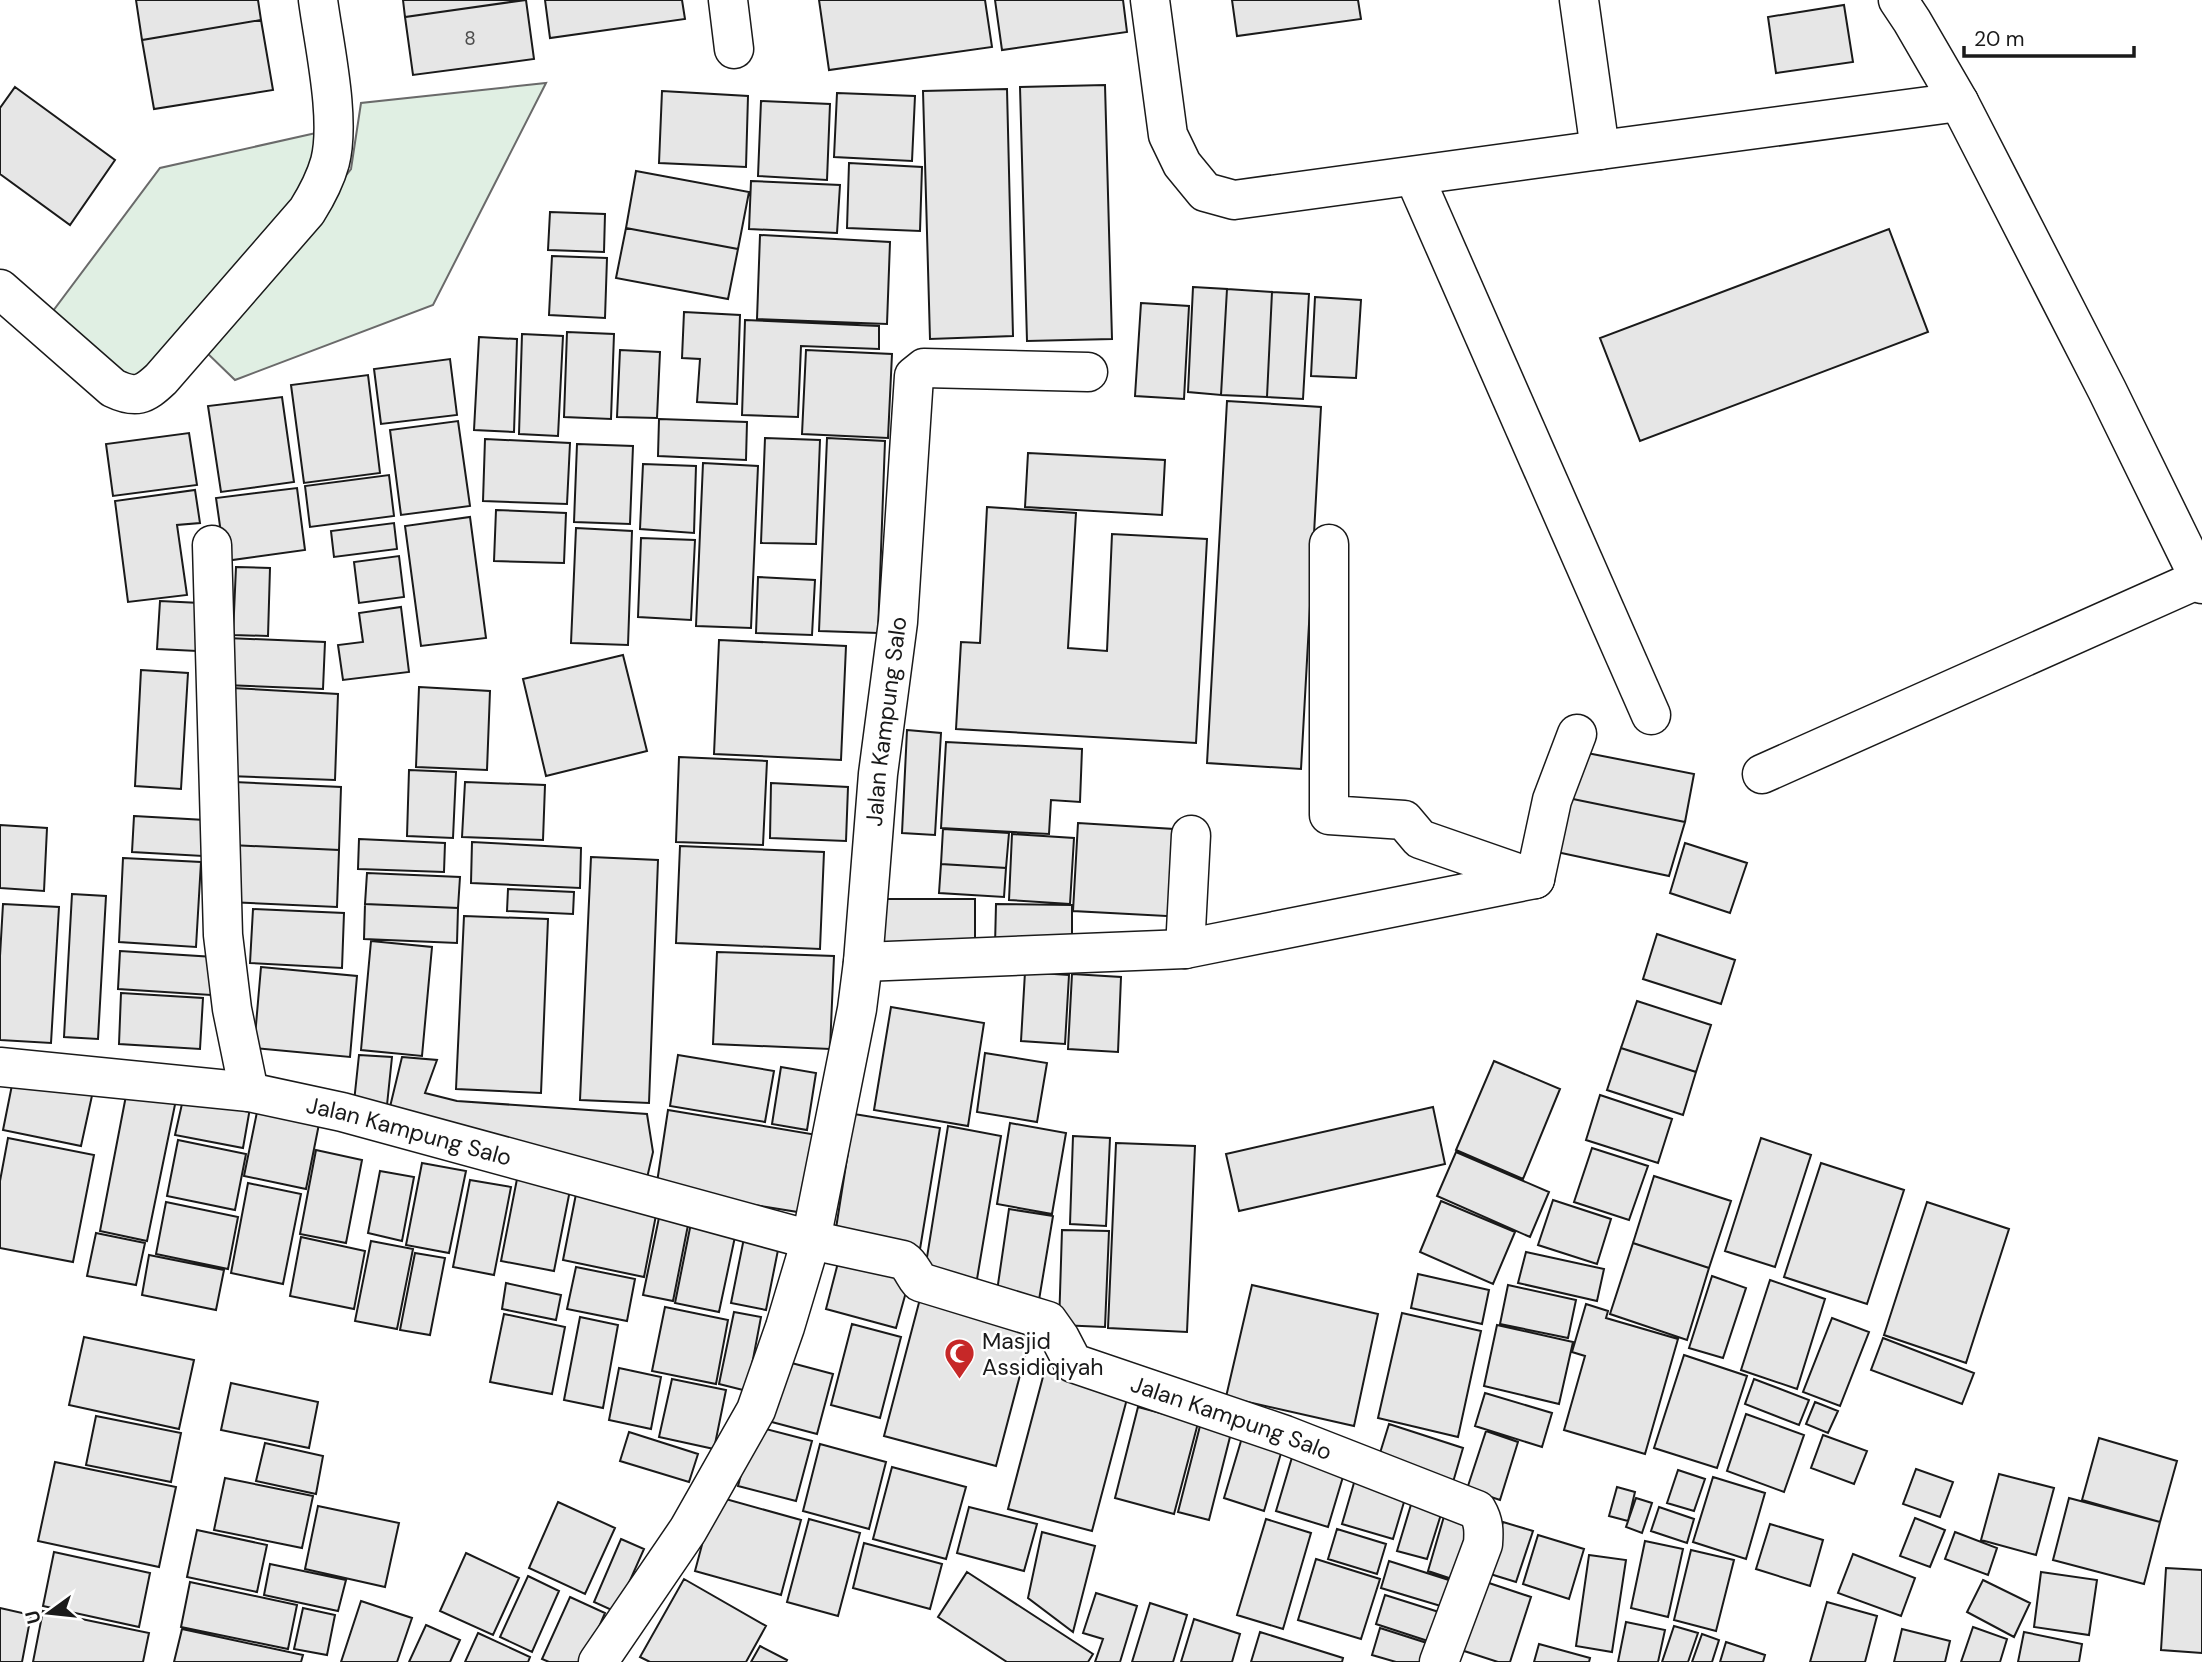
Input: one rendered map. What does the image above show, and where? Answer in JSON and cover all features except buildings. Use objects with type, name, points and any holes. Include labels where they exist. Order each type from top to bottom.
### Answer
[{"type":"street","points":[[0,289],[113,387],[137,395],[148,391],[307,211],[321,188],[330,160],[334,131],[318,0]]},
{"type":"street","points":[[728,0],[734,48]]},
{"type":"street","points":[[1150,0],[1168,135],[1182,164],[1205,192],[1234,200],[1959,103]]},
{"type":"street","points":[[1579,0],[1600,150]]},
{"type":"street","points":[[1762,774],[2201,581],[2107,390],[1959,103],[1898,0]]},
{"type":"street","points":[[1415,176],[1651,715]]},
{"type":"street","name":"Jalan Kampung Salo","points":[[599,1662],[688,1530],[757,1410],[811,1240],[857,1009],[863,962],[878,774],[898,622],[914,376],[924,368],[1088,372]]},
{"type":"street","points":[[1329,544],[1329,815],[1404,820],[1420,839],[1535,879]]},
{"type":"street","points":[[212,545],[223,935],[232,1009],[249,1092]]},
{"type":"street","points":[[1535,879],[1552,800],[1577,734]]},
{"type":"street","points":[[1185,950],[1191,835]]},
{"type":"street","points":[[863,962],[1185,950],[1535,879]]},
{"type":"street","name":"Jalan Kampung Salo","points":[[0,1067],[249,1092],[342,1112],[811,1240],[903,1260],[910,1265],[914,1276],[920,1282],[1048,1321],[1073,1363],[1285,1434],[1477,1510],[1485,1528],[1483,1544],[1439,1662]]},
{"type":"green space","points":[[546,83],[433,305],[235,380],[206,352],[351,169],[361,103]]},
{"type":"green space","points":[[347,126],[144,399],[44,323],[160,168]]},
{"type":"place","name":"Masjid Assidiqiyah","points":[[959,1381]]}]
